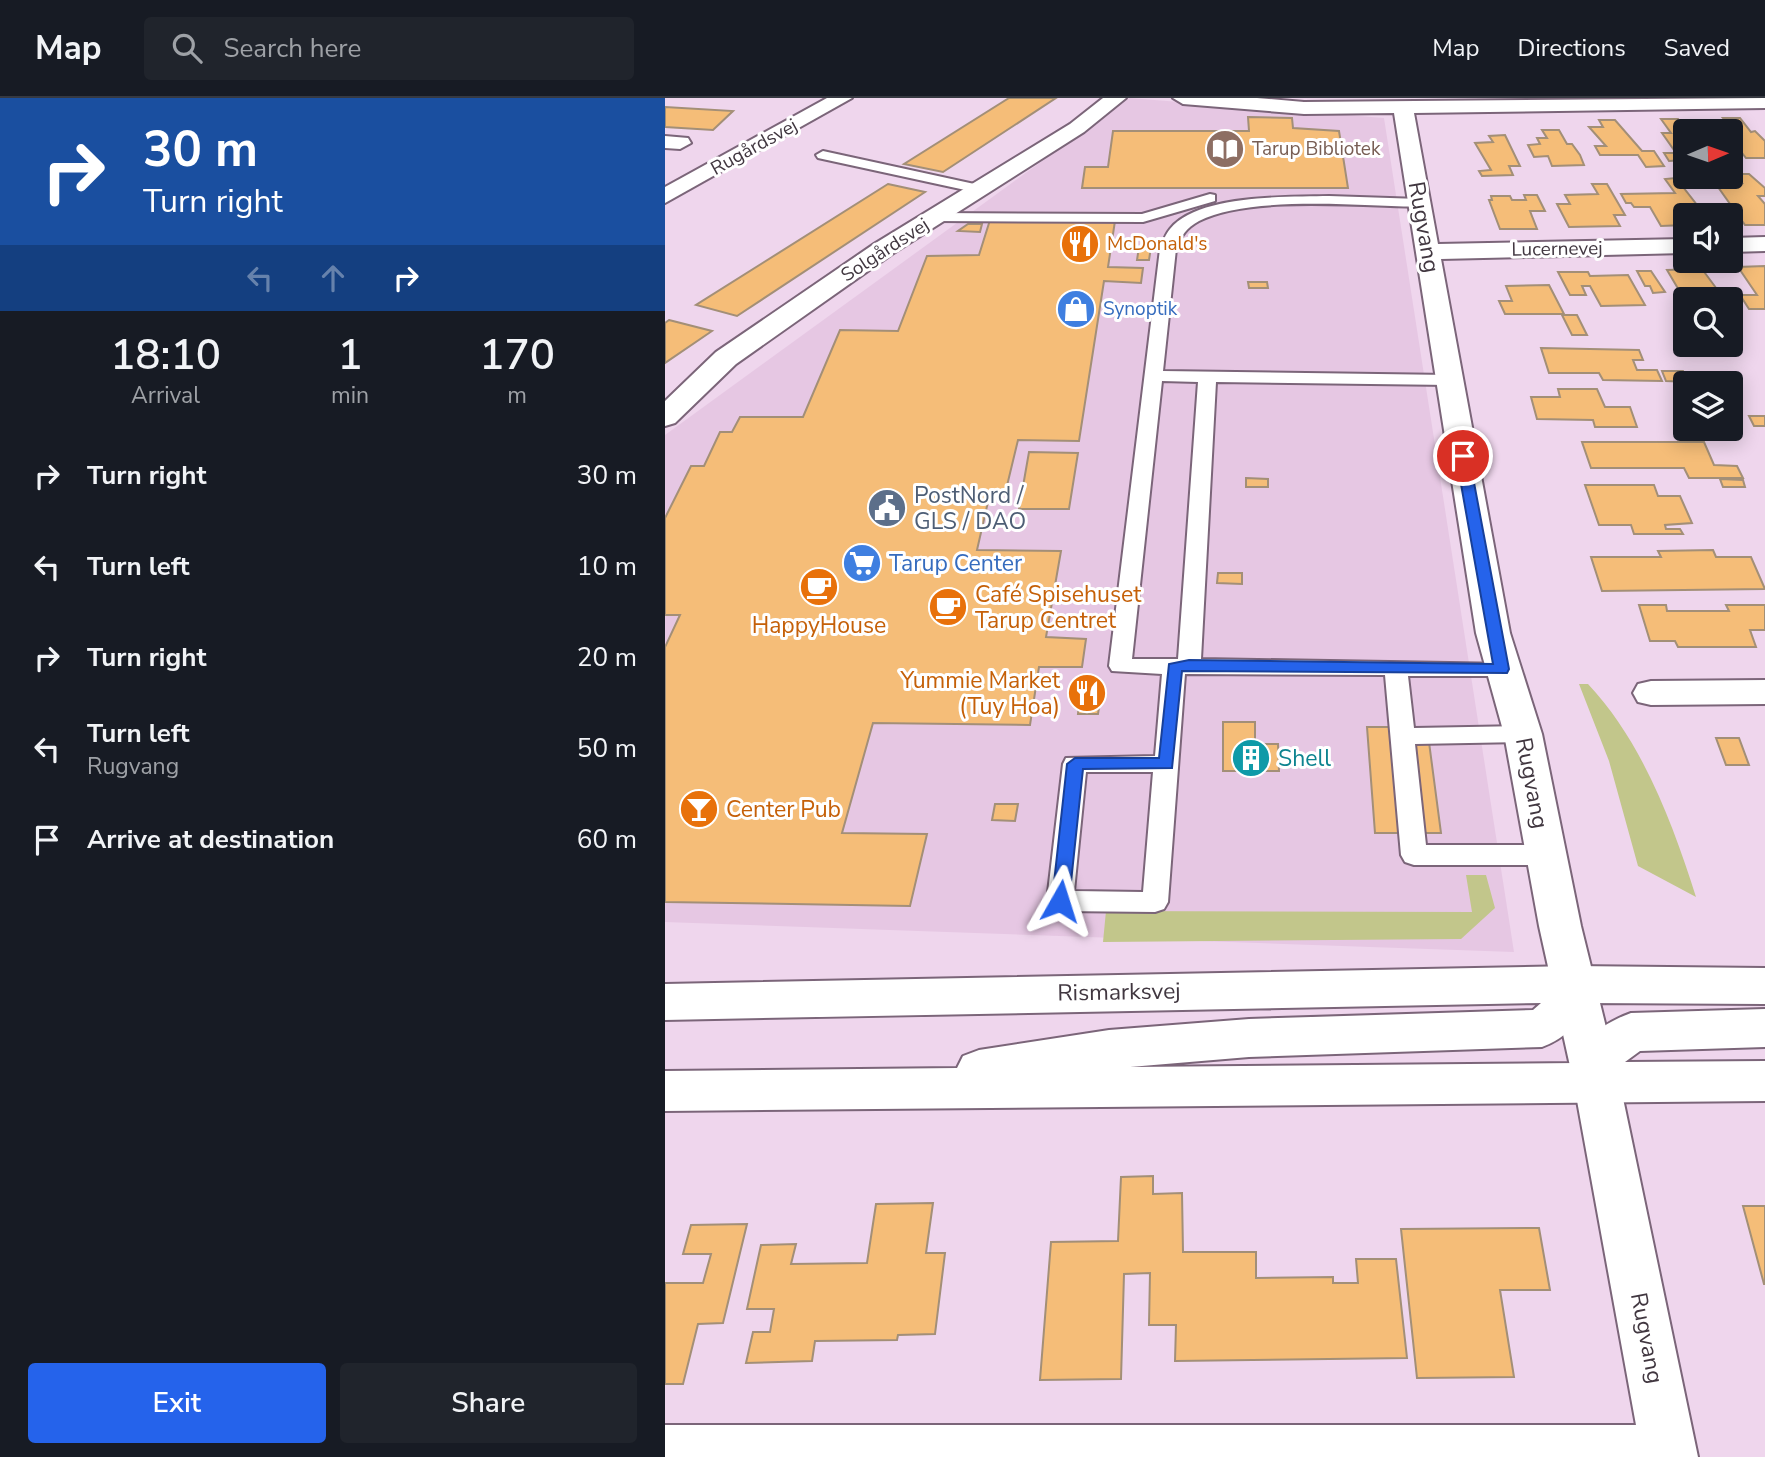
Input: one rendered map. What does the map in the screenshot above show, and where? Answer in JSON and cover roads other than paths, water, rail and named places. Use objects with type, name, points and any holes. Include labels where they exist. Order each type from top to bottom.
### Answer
[{"type":"street","name":"Rugårdsvej","points":[[665,195],[842,98]]},
{"type":"street","name":"Solgårdsvej","points":[[665,416],[726,358],[883,249],[936,217],[977,197],[1116,98]]},
{"type":"street","points":[[1183,98],[1258,106],[1403,108],[1765,102]]},
{"type":"street","name":"Rugvang","points":[[1403,108],[1502,669],[1523,734],[1545,855],[1597,1084],[1669,1455]]},
{"type":"street","points":[[1743,245],[1765,244]]},
{"type":"street","name":"Lucernevej","points":[[1428,252],[1673,246]]},
{"type":"street","points":[[1651,693],[1765,692]]},
{"type":"street","points":[[846,1090],[1109,1049],[1249,1038],[1542,1028],[1558,1015],[1573,984]]},
{"type":"street","name":"Rismarksvej","points":[[665,1002],[1573,984],[1765,985]]},
{"type":"street","points":[[1597,1084],[1603,1053],[1631,1032],[1765,1028]]},
{"type":"street","points":[[665,1091],[1765,1082]]},
{"type":"street","points":[[665,1453],[1669,1455]]},
{"type":"lane","points":[[823,155],[977,197]]},
{"type":"lane","points":[[936,217],[1149,217],[1193,202],[1223,197],[1284,201],[1419,203]]},
{"type":"lane","points":[[1284,201],[1225,209],[1197,217],[1177,229],[1168,250],[1120,666],[1502,669]]},
{"type":"lane","points":[[1154,376],[1450,380]]},
{"type":"lane","points":[[1167,764],[1075,764],[1060,901],[1155,902],[1167,764],[1182,666],[1207,377]]},
{"type":"lane","points":[[1396,668],[1415,855],[1545,855]]},
{"type":"lane","points":[[1403,736],[1523,734]]},
{"type":"place","name":"Tarup Bibliotek","points":[[1225,149]]},
{"type":"place","name":"McDonald's","points":[[1080,244]]},
{"type":"place","name":"Synoptik","points":[[1076,309]]},
{"type":"place","name":"PostNord / GLS / DAO","points":[[887,508]]},
{"type":"place","name":"Tarup Center","points":[[862,563]]},
{"type":"place","name":"HappyHouse","points":[[819,587]]},
{"type":"place","name":"Café Spisehuset Tarup Centret","points":[[948,607]]},
{"type":"place","name":"Yummie Market (Tuy Hoa)","points":[[1087,693]]},
{"type":"place","name":"Shell","points":[[1251,758]]},
{"type":"place","name":"Center Pub","points":[[699,809]]}]
